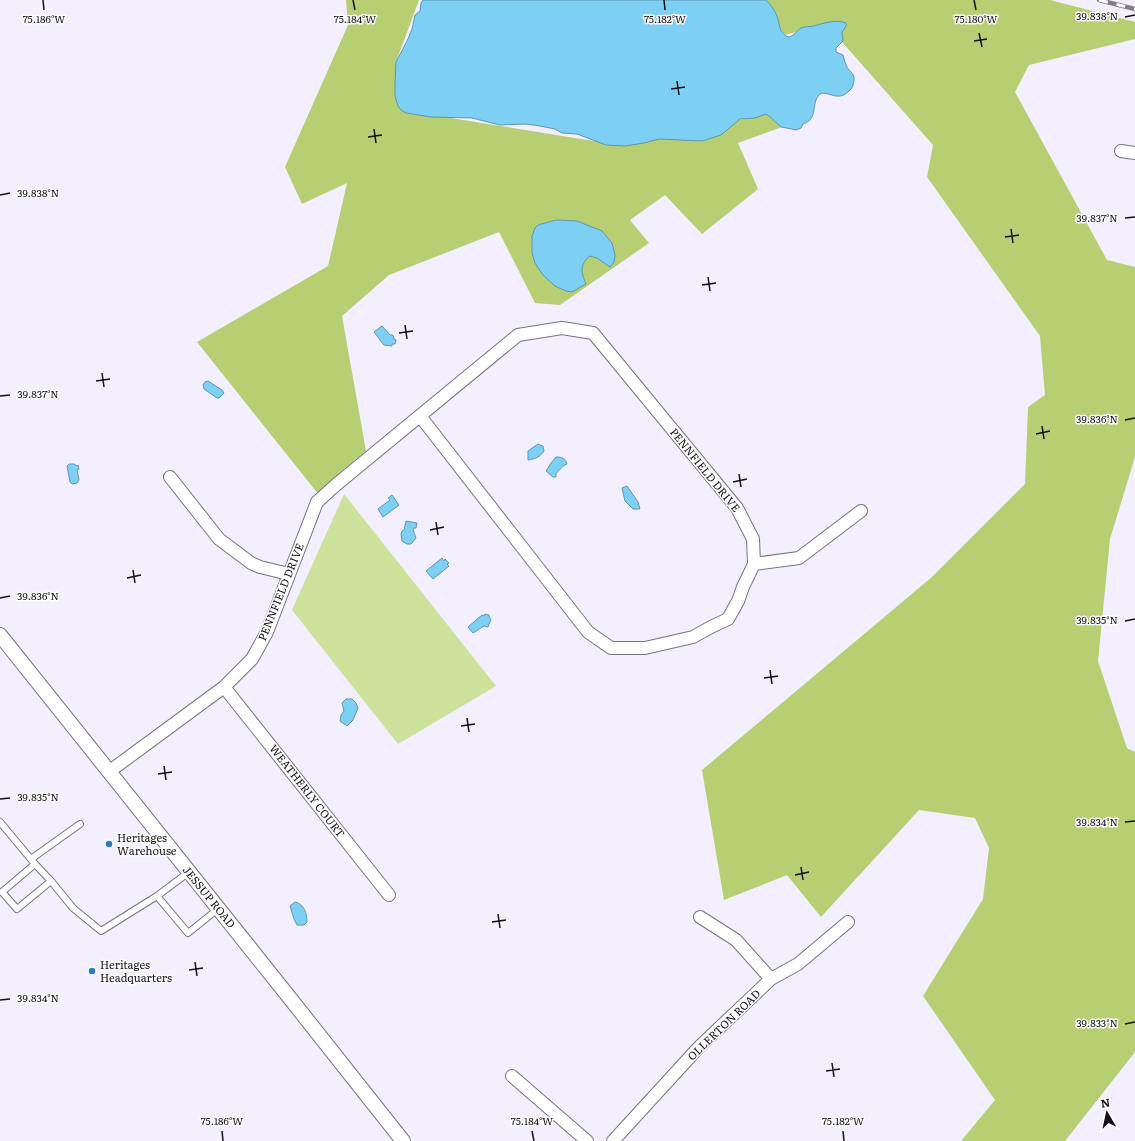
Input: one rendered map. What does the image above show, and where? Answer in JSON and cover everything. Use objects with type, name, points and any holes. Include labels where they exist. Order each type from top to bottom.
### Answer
[{"type":"street","points":[[1121,151],[1135,153]]},
{"type":"street","name":"PENNFIELD DRIVE","points":[[110,772],[224,687],[252,659],[267,632],[317,502],[337,484],[518,335],[562,328],[593,333],[737,508],[753,539],[754,564],[738,601],[728,618],[694,637],[645,648],[610,648],[588,632],[420,416]]},
{"type":"street","points":[[170,477],[222,542],[251,563],[260,567],[289,574]]},
{"type":"street","points":[[754,564],[799,558],[861,511]]},
{"type":"street","name":"JESSUP ROAD","points":[[0,635],[403,1141]]},
{"type":"street","name":"WEATHERLY COURT","points":[[224,687],[389,895]]},
{"type":"street","points":[[700,917],[736,940],[771,979]]},
{"type":"street","name":"OLLERTON ROAD","points":[[612,1141],[700,1046],[771,979],[798,964],[848,922]]},
{"type":"street","points":[[512,1076],[587,1141]]},
{"type":"lane","points":[[0,822],[73,908],[101,931],[157,896],[189,872]]},
{"type":"lane","points":[[31,859],[80,824]]},
{"type":"lane","points":[[35,864],[2,892],[17,909],[51,881]]},
{"type":"lane","points":[[157,896],[188,933],[218,909]]},
{"type":"green space","points":[[346,0],[419,0],[396,62],[401,110],[625,146],[766,114],[782,127],[738,143],[758,189],[702,234],[665,195],[630,220],[649,243],[560,305],[535,303],[499,232],[389,275],[342,316],[366,451],[340,472],[319,495],[197,342],[328,266],[347,183],[302,204],[285,167],[348,25]]},
{"type":"green space","points":[[763,0],[1050,0],[1135,22],[1135,39],[1029,65],[1015,92],[1107,260],[1135,267],[1135,457],[1110,539],[1098,661],[1127,748],[1135,752],[1135,1052],[1065,1141],[961,1141],[995,1100],[923,996],[983,899],[989,848],[975,818],[919,810],[821,917],[787,875],[724,900],[702,770],[932,577],[1025,484],[1028,407],[1045,395],[1040,336],[927,177],[933,145],[842,42],[841,21],[784,35]]},
{"type":"green space","points":[[344,494],[496,686],[398,744],[292,610]]},
{"type":"water","points":[[423,0],[766,0],[778,18],[782,32],[788,37],[792,36],[799,29],[804,27],[834,21],[846,23],[846,26],[842,32],[843,41],[836,48],[836,52],[843,55],[847,67],[854,76],[854,83],[845,95],[836,96],[824,93],[818,96],[811,119],[803,124],[801,128],[796,130],[781,127],[766,114],[755,118],[740,119],[721,135],[702,141],[659,139],[625,146],[606,145],[577,134],[562,133],[555,129],[540,126],[526,124],[500,125],[472,118],[431,117],[406,113],[398,106],[395,96],[396,62],[408,39],[415,15],[420,11]]},
{"type":"water","points":[[556,220],[577,221],[602,231],[612,243],[615,255],[614,262],[610,267],[597,258],[590,256],[586,259],[582,269],[586,284],[572,292],[555,286],[543,275],[535,263],[532,253],[532,236],[535,228],[538,225]]},
{"type":"water","points":[[382,326],[390,335],[393,335],[394,339],[396,340],[395,344],[392,344],[392,346],[384,345],[374,332]]},
{"type":"water","points":[[208,381],[224,393],[219,398],[204,389],[203,385]]},
{"type":"water","points":[[538,444],[543,446],[544,451],[541,455],[528,460],[528,451]]},
{"type":"water","points":[[556,457],[563,458],[567,464],[556,473],[556,477],[553,477],[546,471]]},
{"type":"water","points":[[69,464],[78,465],[79,469],[77,470],[79,480],[77,483],[72,484],[70,482],[67,466]]},
{"type":"water","points":[[627,486],[638,502],[640,509],[633,509],[625,501],[622,488]]},
{"type":"water","points":[[392,495],[399,505],[383,517],[378,509],[390,500],[388,498]]},
{"type":"water","points":[[406,521],[417,523],[416,528],[413,530],[416,538],[411,544],[407,544],[402,541],[401,534],[404,530]]},
{"type":"water","points":[[442,558],[444,561],[445,559],[449,563],[447,564],[449,566],[433,579],[426,571]]},
{"type":"water","points":[[485,614],[489,615],[491,619],[488,627],[484,626],[473,633],[468,627]]},
{"type":"water","points":[[346,699],[352,699],[358,708],[353,720],[347,726],[340,721],[341,715],[344,711],[342,703]]},
{"type":"water","points":[[295,902],[301,905],[306,912],[307,922],[304,925],[297,925],[294,919],[290,906]]},
{"type":"railway","points":[[1099,0],[1135,9]]},
{"type":"place","name":"Heritages Warehouse","points":[[109,844]]},
{"type":"place","name":"Heritages Headquarters","points":[[92,971]]}]
